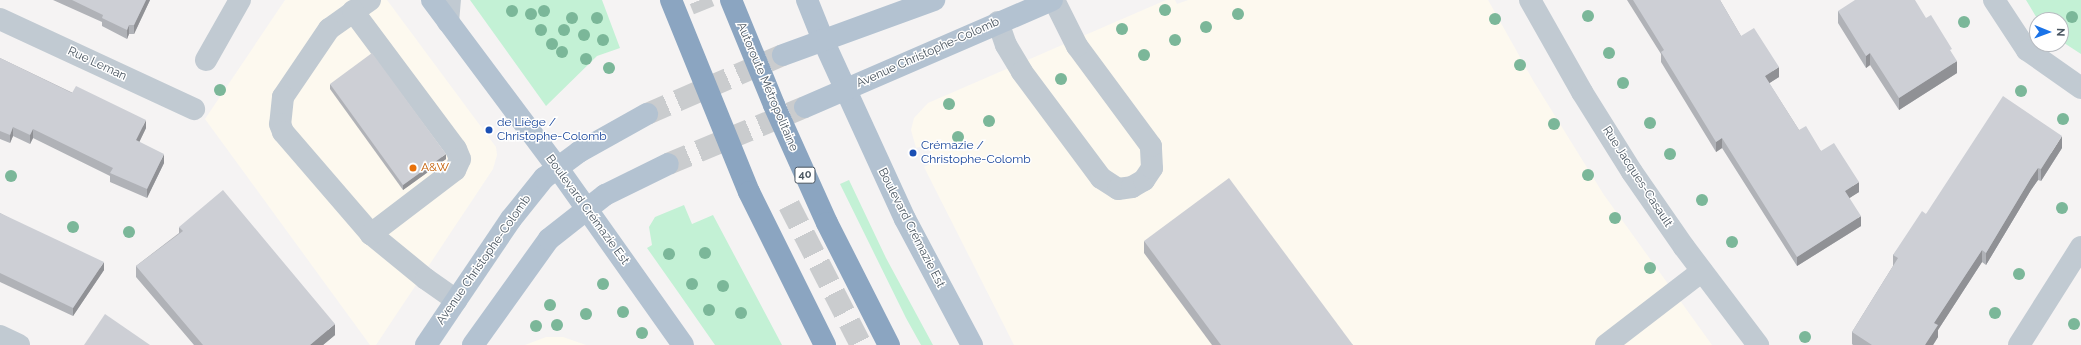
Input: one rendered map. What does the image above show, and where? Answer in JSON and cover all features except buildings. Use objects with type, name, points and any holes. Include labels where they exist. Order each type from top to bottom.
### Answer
[{"type":"highway","points":[[671,0],[749,192],[825,345]]},
{"type":"highway","name":"Autoroute Métropolitaine","points":[[731,0],[771,99],[827,223],[889,345]]},
{"type":"main road","name":"Boulevard Crémazie Est","points":[[432,0],[557,167],[683,345]]},
{"type":"main road","name":"Boulevard Crémazie Est","points":[[807,0],[823,40],[905,219],[972,345]]},
{"type":"main road","points":[[784,55],[934,0]]},
{"type":"main road","name":"Avenue Christophe-Colomb","points":[[805,107],[998,22],[1053,0]]},
{"type":"main road","name":"Avenue Christophe-Colomb","points":[[426,345],[511,219],[544,178],[557,167],[647,114]]},
{"type":"main road","points":[[473,345],[549,239],[586,207],[621,185],[668,164]]},
{"type":"street","points":[[206,60],[240,0]]},
{"type":"street","points":[[448,22],[450,0]]},
{"type":"street","points":[[998,22],[1006,45],[1022,72],[1101,178],[1118,189],[1132,187],[1144,180],[1152,168],[1151,146],[1077,46],[1053,0]]},
{"type":"street","name":"Rue Jacques-Casault","points":[[1530,0],[1610,137],[1702,271],[1758,345]]},
{"type":"street","points":[[1994,0],[2027,50],[2081,88]]},
{"type":"street","points":[[371,234],[455,170],[460,159],[456,149],[362,6],[329,29],[300,69],[283,98],[280,124],[283,132],[371,234],[456,300]]},
{"type":"street","name":"Rue Leman","points":[[0,19],[194,109]]},
{"type":"street","points":[[2019,345],[2081,247]]},
{"type":"street","points":[[1606,345],[1702,271]]},
{"type":"street","points":[[0,336],[18,345]]},
{"type":"shaded area","points":[[285,0],[387,0],[496,147],[497,155],[493,169],[376,345],[370,345],[205,119]]},
{"type":"shaded area","points":[[1166,0],[1175,0],[1177,4],[1188,0],[1488,0],[1534,82],[1604,195],[1712,345],[1014,345],[924,167],[935,161],[927,145],[916,148],[911,130],[914,118],[928,103]]},
{"type":"shaded area","points":[[546,337],[563,337],[586,345],[525,345]]},
{"type":"green space","points":[[470,0],[602,0],[620,48],[597,56],[546,106]]},
{"type":"green space","points":[[2026,0],[2081,0],[2081,54],[2069,46],[2069,12],[2033,12]]},
{"type":"green space","points":[[849,180],[886,258],[933,345],[921,345],[906,318],[840,184]]},
{"type":"green space","points":[[684,205],[692,224],[713,215],[782,345],[715,345],[647,248],[652,245],[649,227],[655,217]]},
{"type":"tunnel","points":[[700,0],[704,10]]},
{"type":"tunnel","points":[[647,114],[783,55]]},
{"type":"tunnel","points":[[668,164],[805,107]]},
{"type":"tunnel","points":[[789,205],[861,345]]},
{"type":"place","name":"de Liège / Christophe-Colomb","points":[[489,130]]},
{"type":"place","name":"Crémazie / Christophe-Colomb","points":[[913,153]]},
{"type":"place","name":"A&W","points":[[413,168]]}]
